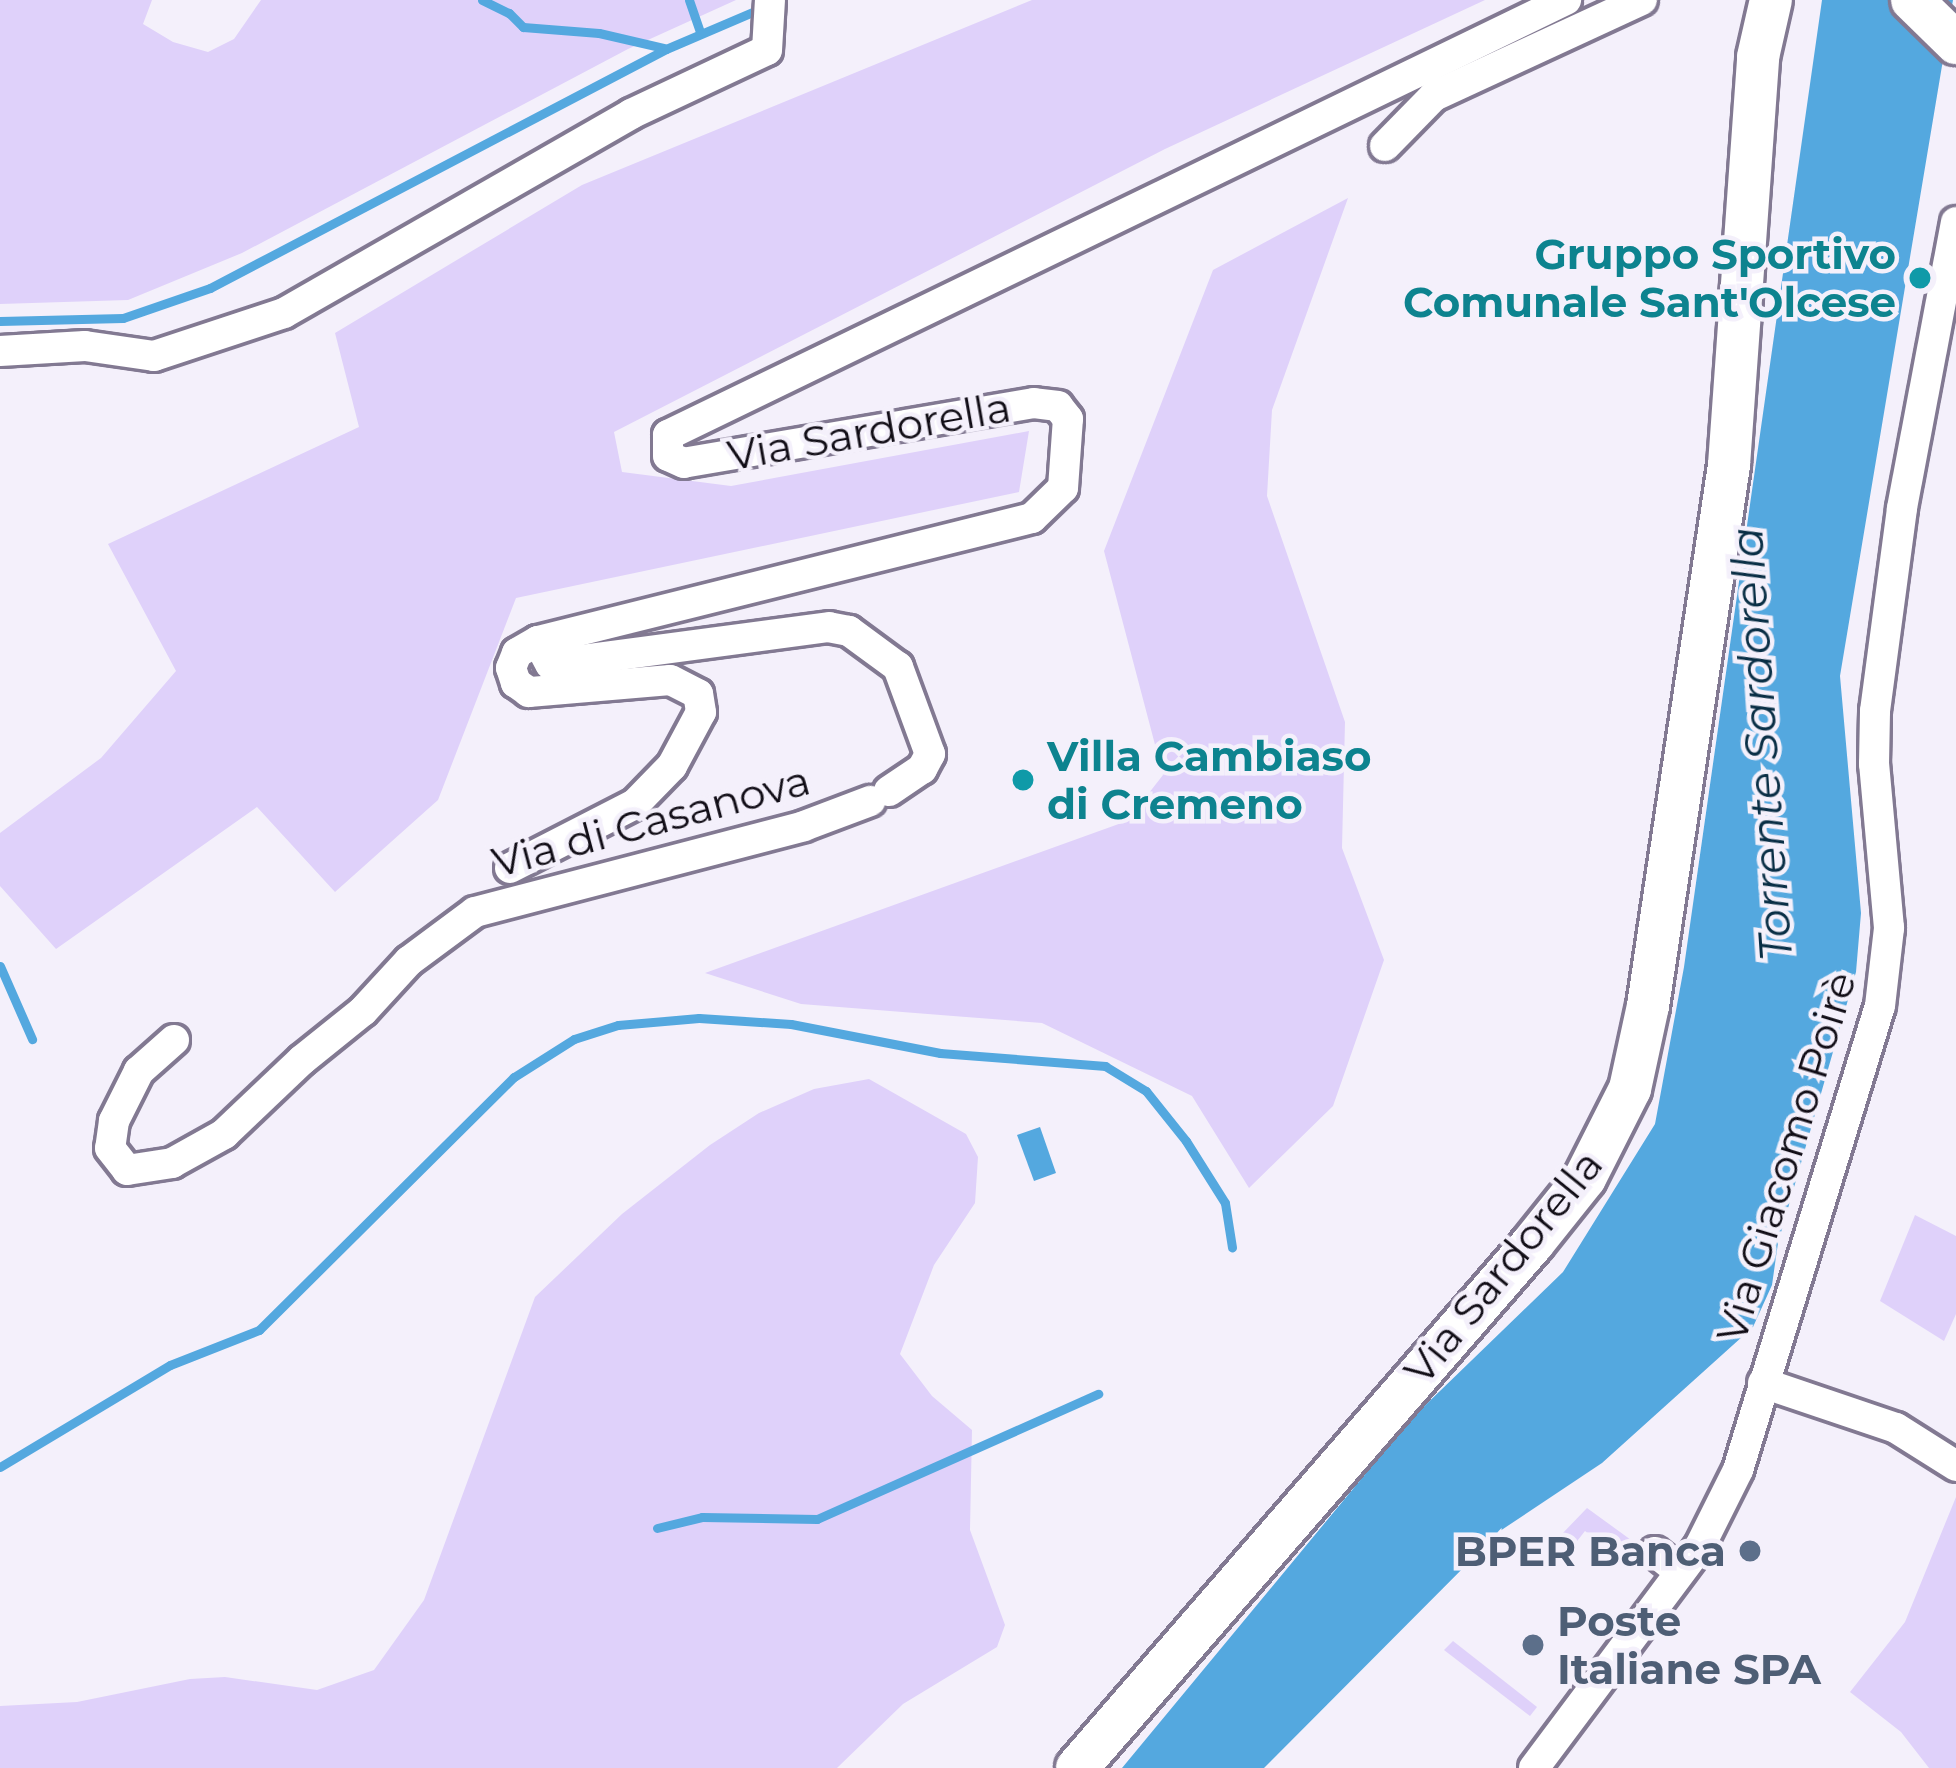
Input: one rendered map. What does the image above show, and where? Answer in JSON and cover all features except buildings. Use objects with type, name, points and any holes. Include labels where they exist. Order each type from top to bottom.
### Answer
[{"type":"main road","name":"Via Sardorella","points":[[1077,1768],[1546,1227],[1585,1178],[1630,1089],[1648,1006],[1729,465],[1758,57],[1771,0]]},
{"type":"main road","points":[[1912,0],[1953,41]]},
{"type":"street","points":[[0,351],[85,346],[154,356],[284,313],[631,114],[767,50],[770,0]]},
{"type":"street","name":"Via Sardorella","points":[[538,641],[1032,518],[1063,488],[1068,419],[1058,406],[1034,403],[684,463],[668,456],[666,440],[672,431],[1566,0]]},
{"type":"street","points":[[1385,146],[1434,96],[1642,0]]},
{"type":"street","name":"Via Giacomo Poirè","points":[[1534,1768],[1700,1546],[1738,1470],[1886,980],[1889,928],[1874,764],[1875,711],[1902,506],[1956,222]]},
{"type":"street","name":"Via di Casanova","points":[[174,1040],[139,1071],[114,1121],[110,1148],[127,1170],[172,1163],[224,1134],[302,1060],[363,1011],[410,961],[475,912],[804,826],[880,796],[922,769],[930,754],[898,667],[849,631],[829,627],[550,664],[538,641]]},
{"type":"street","points":[[510,868],[635,804],[672,766],[701,712],[698,694],[688,684],[670,680],[536,694],[521,689],[512,676],[513,660],[538,641]]},
{"type":"street","points":[[1763,1383],[1896,1428],[1956,1466]]},
{"type":"street","points":[[1655,1552],[1680,1573]]},
{"type":"shaded area","points":[[0,0],[152,0],[143,24],[173,42],[208,52],[234,39],[261,0],[736,0],[628,49],[242,253],[128,300],[0,304]]},
{"type":"shaded area","points":[[1032,0],[1485,0],[1165,149],[614,432],[622,472],[731,486],[1029,431],[1019,492],[516,598],[438,800],[335,892],[257,807],[56,949],[0,886],[0,833],[101,758],[176,671],[108,544],[359,427],[335,333],[582,185]]},
{"type":"shaded area","points":[[1348,198],[1272,410],[1267,496],[1345,722],[1342,848],[1384,960],[1333,1106],[1249,1188],[1192,1096],[1042,1023],[801,1004],[705,973],[1127,821],[1163,775],[1104,551],[1213,270]]},
{"type":"shaded area","points":[[869,1079],[966,1134],[978,1157],[975,1203],[934,1265],[900,1354],[932,1396],[972,1430],[970,1530],[1005,1625],[997,1647],[903,1704],[837,1768],[0,1768],[0,1706],[77,1702],[190,1679],[225,1677],[317,1690],[374,1670],[424,1600],[535,1297],[622,1214],[759,1113],[814,1089]]},
{"type":"shaded area","points":[[1915,1215],[1956,1236],[1956,1314],[1944,1341],[1880,1301]]},
{"type":"shaded area","points":[[1956,1497],[1956,1768],[1929,1768],[1901,1732],[1850,1692],[1905,1622]]},
{"type":"shaded area","points":[[1587,1508],[1649,1553],[1637,1570],[1585,1531],[1574,1545],[1561,1535]]},
{"type":"shaded area","points":[[1453,1641],[1537,1707],[1530,1716],[1444,1650]]},
{"type":"water","name":"Torrente Sardorella","points":[[1822,0],[1953,0],[1840,676],[1861,913],[1856,972],[1778,1243],[1772,1285],[1753,1327],[1602,1463],[1500,1531],[1264,1768],[1122,1768],[1410,1420],[1563,1272],[1655,1124],[1684,967]]},
{"type":"water","points":[[1040,1127],[1056,1173],[1034,1181],[1017,1135]]},
{"type":"waterway","points":[[482,0],[509,13],[523,27],[599,33],[664,48]]},
{"type":"waterway","points":[[689,0],[700,32]]},
{"type":"waterway","points":[[0,321],[123,318],[210,288],[666,49],[762,8]]},
{"type":"waterway","points":[[0,966],[32,1039]]},
{"type":"waterway","points":[[0,1467],[170,1365],[259,1330],[514,1077],[574,1039],[618,1025],[699,1018],[791,1024],[940,1053],[1105,1066],[1146,1091],[1186,1141],[1225,1203],[1232,1247]]},
{"type":"waterway","points":[[657,1528],[702,1517],[817,1519],[1098,1394]]},
{"type":"place","name":"Gruppo Sportivo Comunale Sant'Olcese","points":[[1920,278]]},
{"type":"place","name":"Villa Cambiaso di Cremeno","points":[[1023,780]]},
{"type":"place","name":"BPER Banca","points":[[1750,1551]]},
{"type":"place","name":"Poste Italiane SPA","points":[[1533,1645]]}]
